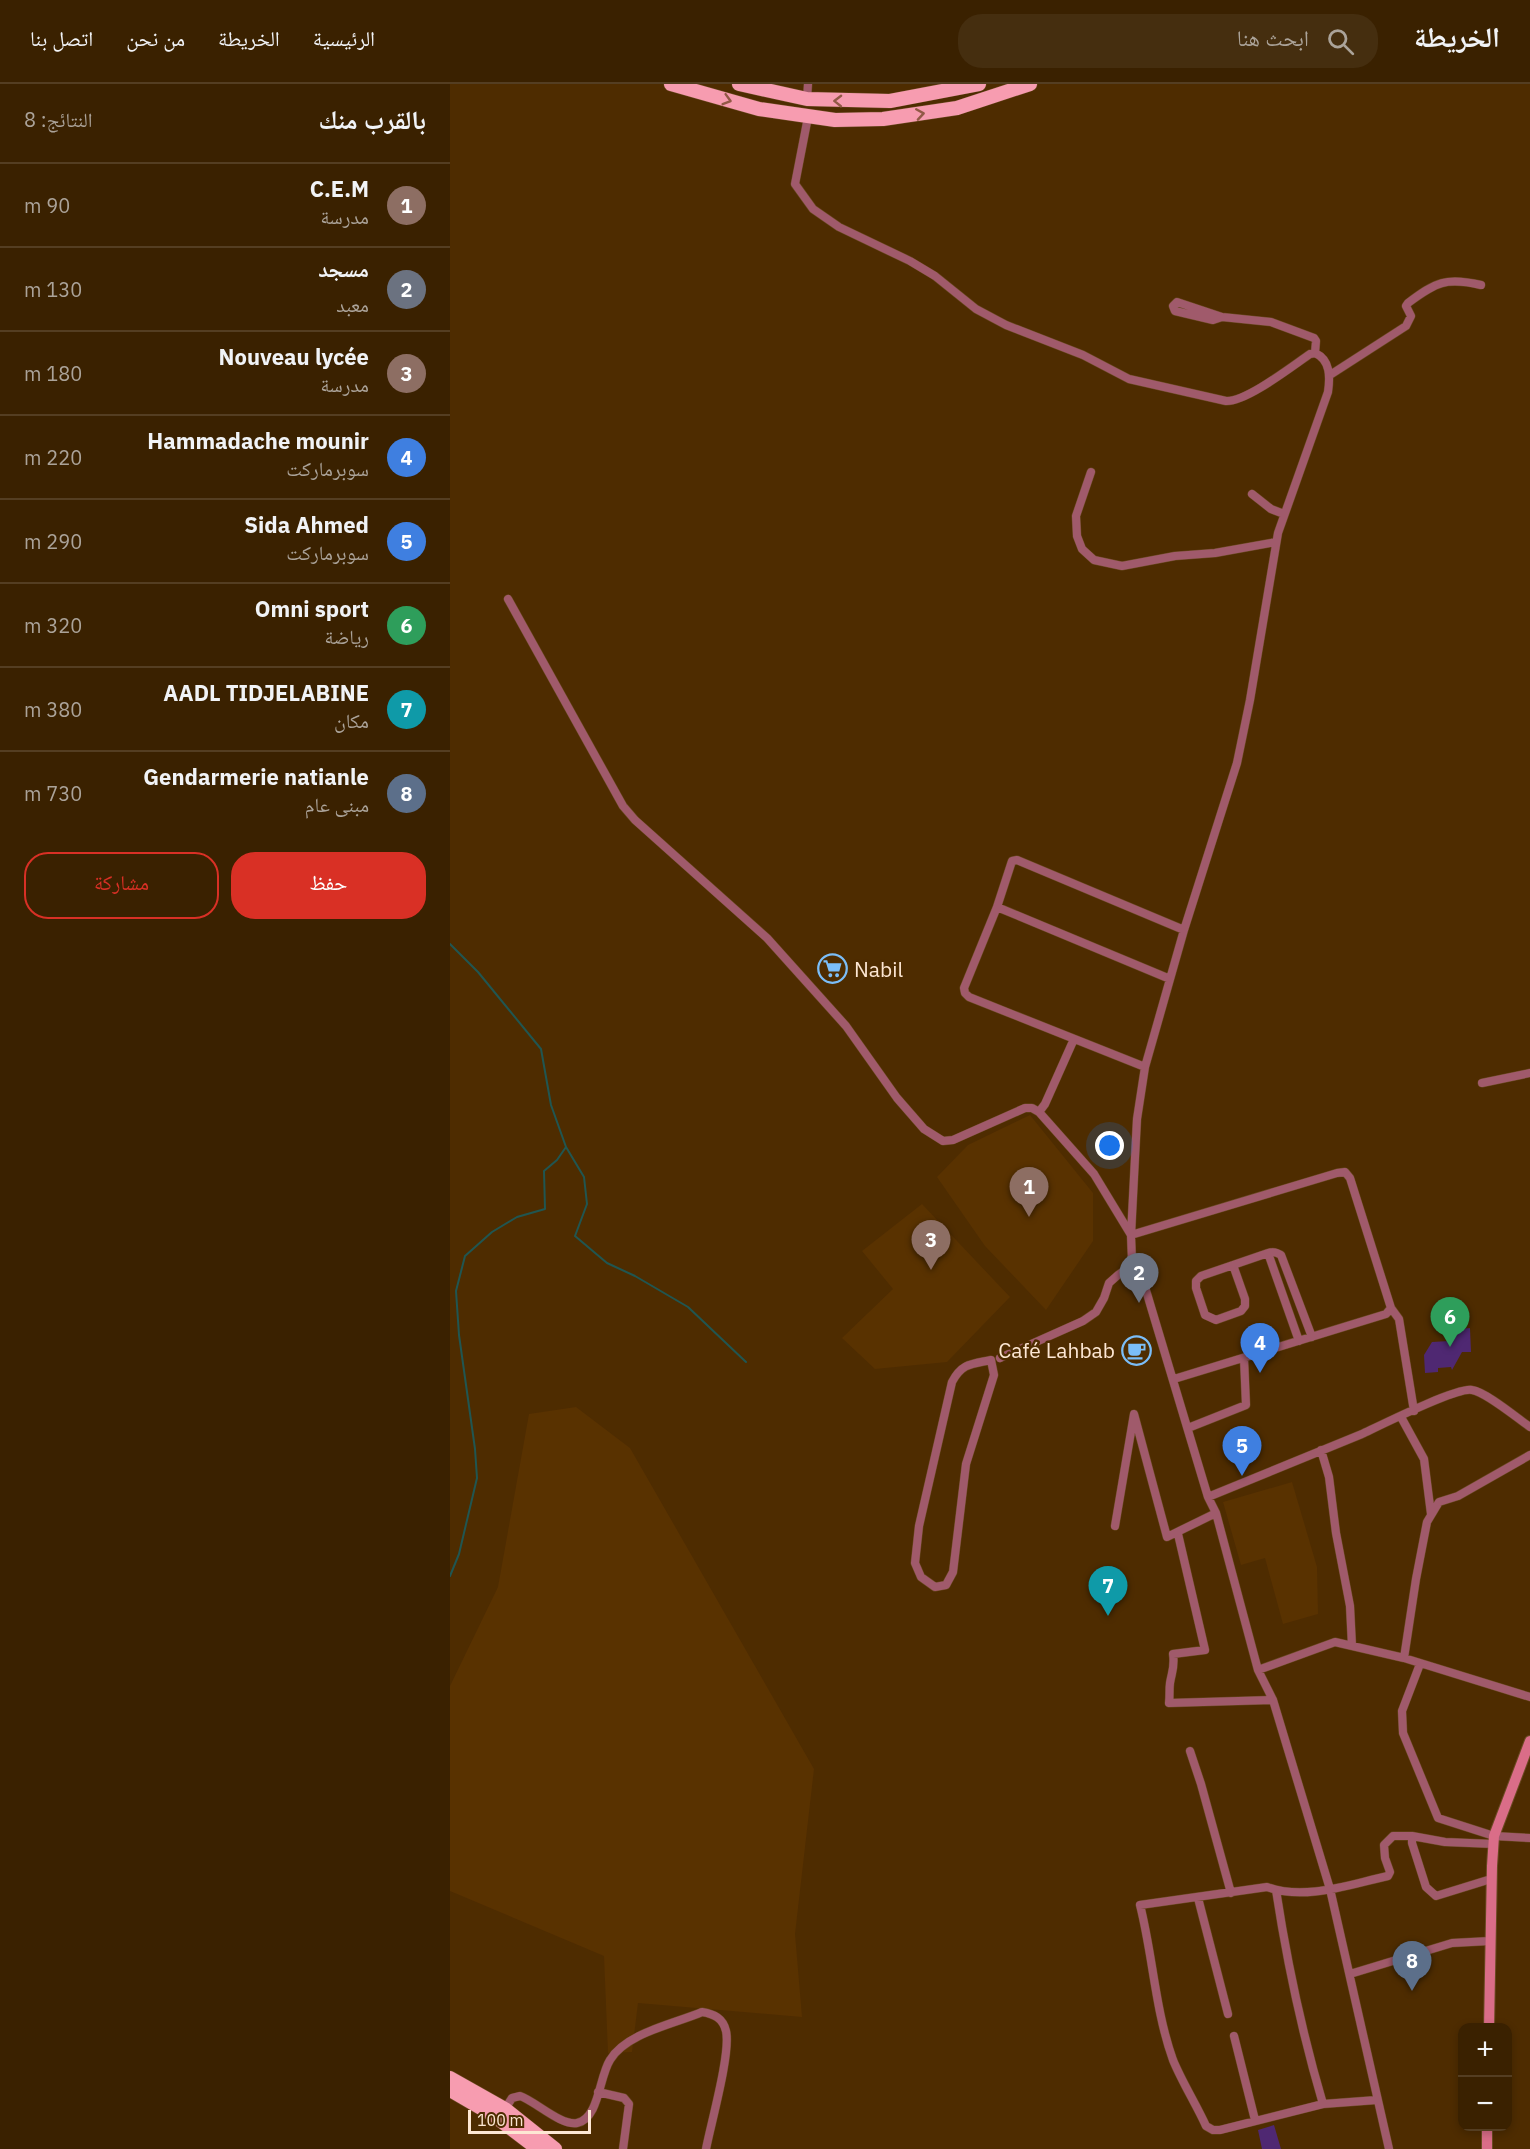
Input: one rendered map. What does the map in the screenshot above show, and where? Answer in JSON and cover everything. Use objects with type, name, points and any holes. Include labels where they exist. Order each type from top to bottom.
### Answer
[{"type":"highway","points":[[671,84],[759,109],[835,120],[893,118],[957,108],[1030,84]]},
{"type":"highway","points":[[739,84],[807,99],[890,101],[979,84]]},
{"type":"highway","points":[[450,2078],[505,2109],[555,2149]]},
{"type":"highway","points":[[450,2090],[494,2115],[538,2149]]},
{"type":"main road","points":[[1489,2023],[1491,1879],[1494,1840],[1530,1741]]},
{"type":"main road","points":[[1487,2131],[1487,2149]]},
{"type":"street","points":[[807,99],[808,84]]},
{"type":"street","points":[[808,117],[795,183],[813,209],[838,227],[910,261],[935,276],[976,309],[1006,325],[1083,355],[1129,379],[1226,401],[1247,395],[1315,353]]},
{"type":"street","points":[[1330,375],[1406,326],[1411,316],[1406,306],[1408,303],[1441,282],[1457,280],[1481,285]]},
{"type":"street","points":[[1222,317],[1210,320],[1175,311],[1173,306],[1177,302],[1222,317],[1271,322],[1289,327],[1315,340],[1315,353]]},
{"type":"street","points":[[1315,353],[1325,361],[1330,375],[1328,392],[1276,542],[1237,763],[1184,930],[1145,1067],[1137,1119],[1131,1235],[1132,1261],[1145,1287],[1208,1497],[1216,1514],[1258,1670],[1273,1700],[1330,1889],[1389,2149]]},
{"type":"street","points":[[1091,472],[1076,516],[1077,536],[1082,549],[1094,560],[1122,566],[1276,542]]},
{"type":"street","points":[[1252,494],[1271,509],[1284,514]]},
{"type":"street","points":[[508,599],[623,806],[635,820],[767,938],[846,1026],[897,1098],[924,1129],[943,1141],[952,1140],[1025,1108],[1032,1108],[1039,1112],[1094,1174],[1131,1235]]},
{"type":"street","points":[[1145,1067],[969,997],[964,993],[964,988],[997,907],[1012,861],[1017,860],[1184,930]]},
{"type":"street","points":[[997,907],[1170,979]]},
{"type":"street","points":[[1039,1112],[1045,1104],[1074,1039]]},
{"type":"street","points":[[1482,1083],[1530,1073]]},
{"type":"street","points":[[1131,1235],[1345,1172],[1350,1178],[1391,1308],[1398,1319],[1414,1411]]},
{"type":"street","points":[[1233,1265],[1245,1299],[1245,1306],[1241,1311],[1216,1320],[1205,1315],[1196,1288],[1196,1281],[1201,1276],[1233,1265],[1268,1253],[1276,1252],[1281,1256],[1312,1337]]},
{"type":"street","points":[[1268,1253],[1299,1341]]},
{"type":"street","points":[[1000,1358],[1083,1321],[1096,1312],[1109,1283],[1134,1264]]},
{"type":"street","points":[[1174,1379],[1386,1314],[1391,1308]]},
{"type":"street","points":[[1188,1428],[1246,1405],[1244,1358]]},
{"type":"street","points":[[991,1360],[994,1375],[966,1464],[953,1572],[946,1585],[935,1587],[921,1577],[915,1563],[919,1526],[952,1382],[958,1370],[968,1365],[991,1360]]},
{"type":"street","points":[[1208,1497],[1401,1417],[1444,1396],[1473,1389],[1530,1427]]},
{"type":"street","points":[[1115,1527],[1134,1414],[1167,1537],[1178,1534],[1216,1514]]},
{"type":"street","points":[[1401,1417],[1424,1459],[1432,1514]]},
{"type":"street","points":[[1321,1450],[1329,1477],[1336,1533],[1350,1606],[1352,1646]]},
{"type":"street","points":[[1404,1658],[1427,1522],[1439,1502],[1458,1496],[1530,1455]]},
{"type":"street","points":[[1178,1534],[1205,1650],[1173,1654],[1175,1666],[1169,1685],[1171,1693],[1169,1703],[1273,1700]]},
{"type":"street","points":[[1258,1670],[1335,1642],[1404,1658],[1530,1697]]},
{"type":"street","points":[[1420,1664],[1402,1710],[1402,1733],[1438,1818],[1494,1840]]},
{"type":"street","points":[[1190,1751],[1231,1893]]},
{"type":"street","points":[[1377,2100],[1323,2104],[1220,2130],[1213,2130],[1206,2126],[1174,2061],[1166,2036],[1154,1986],[1140,1905],[1267,1887],[1283,1893],[1330,1889],[1388,1876],[1390,1872],[1385,1858],[1385,1843],[1393,1836],[1412,1836],[1445,1842],[1530,1838]]},
{"type":"street","points":[[1412,1836],[1412,1843],[1426,1887],[1436,1896],[1491,1879]]},
{"type":"street","points":[[1276,1890],[1286,1952],[1306,2046],[1323,2104]]},
{"type":"street","points":[[1198,1898],[1228,2014]]},
{"type":"street","points":[[1350,1974],[1452,1943],[1491,1941]]},
{"type":"street","points":[[505,2109],[512,2098],[520,2096],[568,2122],[579,2123],[592,2112],[609,2061],[618,2050],[628,2042],[702,2012],[711,2013],[724,2024],[727,2032],[726,2054],[706,2149]]},
{"type":"street","points":[[1234,2036],[1255,2120]]},
{"type":"street","points":[[598,2092],[624,2098],[629,2104],[623,2149]]},
{"type":"shaded area","points":[[1030,1115],[1093,1193],[1093,1241],[1046,1310],[985,1246],[937,1177],[968,1145]]},
{"type":"shaded area","points":[[922,1204],[1010,1297],[947,1362],[875,1369],[842,1338],[893,1289],[862,1251]]},
{"type":"shaded area","points":[[1470,1328],[1471,1352],[1462,1352],[1452,1370],[1451,1367],[1438,1368],[1438,1372],[1425,1373],[1424,1355],[1432,1342],[1449,1341],[1448,1330]]},
{"type":"shaded area","points":[[576,1407],[630,1448],[814,1769],[795,1934],[802,2017],[638,2003],[632,2052],[608,2053],[604,1956],[450,1891],[450,1686],[498,1587],[529,1414]]},
{"type":"shaded area","points":[[1292,1482],[1317,1567],[1318,1614],[1283,1624],[1265,1558],[1241,1565],[1223,1502]]},
{"type":"shaded area","points":[[1274,2125],[1281,2149],[1262,2149],[1258,2130]]},
{"type":"waterway","points":[[450,944],[478,972],[541,1049],[551,1105],[566,1147],[557,1160],[544,1171],[545,1209],[517,1217],[492,1232],[465,1256],[456,1291],[459,1335],[477,1478],[459,1554],[450,1576]]},
{"type":"waterway","points":[[566,1147],[584,1177],[587,1204],[575,1236],[607,1263],[635,1276],[688,1307],[746,1362]]},
{"type":"place","name":"Nabil","points":[[833,969]]},
{"type":"place","name":"C.E.M","points":[[1029,1217]]},
{"type":"place","name":"Nouveau lycée","points":[[931,1270]]},
{"type":"place","name":"مسجد","points":[[1139,1303]]},
{"type":"place","name":"Omni sport","points":[[1450,1347]]},
{"type":"place","name":"Café Lahbab","points":[[1136,1350]]},
{"type":"place","name":"Hammadache mounir","points":[[1260,1373]]},
{"type":"place","name":"Sida Ahmed","points":[[1242,1476]]},
{"type":"place","name":"AADL TIDJELABINE","points":[[1108,1616]]},
{"type":"place","name":"Gendarmerie natianle","points":[[1412,1991]]}]
